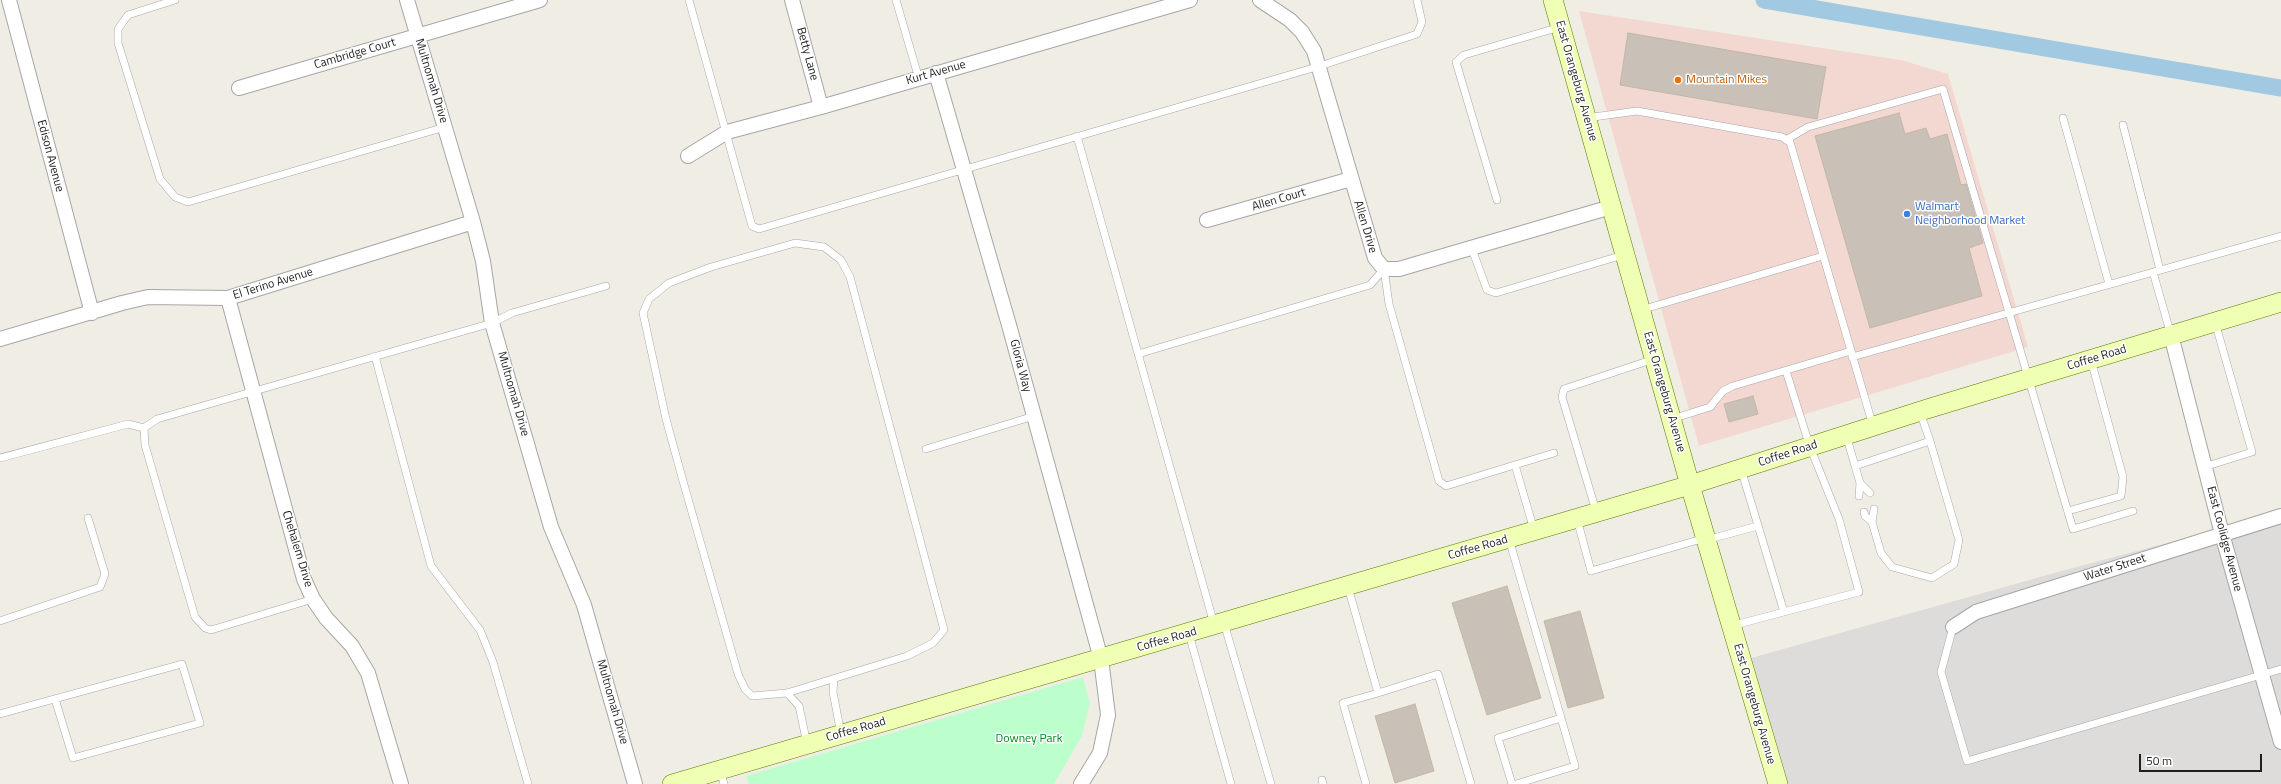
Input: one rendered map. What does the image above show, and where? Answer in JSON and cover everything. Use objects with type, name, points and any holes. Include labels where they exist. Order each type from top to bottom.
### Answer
[{"type":"main road","name":"East Orangeburg Avenue","points":[[1553,0],[1671,419],[1778,784]]},
{"type":"main road","name":"Coffee Road","points":[[672,784],[722,777],[807,745],[1577,519],[2029,378],[2281,302]]},
{"type":"street","name":"Edison Avenue","points":[[9,0],[92,313]]},
{"type":"street","name":"Multnomah Drive","points":[[407,0],[474,222],[483,261],[492,323],[551,527],[584,605],[635,784]]},
{"type":"street","name":"Cambridge Court","points":[[239,88],[540,0]]},
{"type":"street","name":"Betty Lane","points":[[792,0],[821,107]]},
{"type":"street","name":"Kurt Avenue","points":[[688,156],[727,132],[821,107],[1190,0]]},
{"type":"street","name":"Allen Drive","points":[[1260,0],[1290,20],[1302,32],[1314,50],[1320,66],[1350,179],[1375,258],[1384,269]]},
{"type":"street","name":"Gloria Way","points":[[936,73],[965,169],[1101,659],[1108,715],[1100,753],[1081,784]]},
{"type":"street","name":"Allen Court","points":[[1207,220],[1350,179]]},
{"type":"street","points":[[1384,269],[1399,270],[1611,207]]},
{"type":"street","name":"El Terino Avenue","points":[[0,339],[122,303],[148,297],[228,298],[474,222]]},
{"type":"street","name":"Chehalem Drive","points":[[228,298],[304,579],[313,599],[326,618],[352,646],[368,673],[401,784]]},
{"type":"street","name":"East Coolidge Avenue","points":[[2171,335],[2222,534],[2281,742]]},
{"type":"street","name":"Water Street","points":[[1953,627],[1976,612],[2281,516]]},
{"type":"lane","points":[[174,0],[128,16],[118,29],[118,43],[160,179],[175,197],[188,202],[445,127]]},
{"type":"lane","points":[[689,0],[752,226],[759,229],[1320,66],[1417,34],[1422,22],[1417,0]]},
{"type":"lane","points":[[896,0],[918,79]]},
{"type":"lane","points":[[1497,200],[1456,62],[1464,55],[1560,27]]},
{"type":"lane","points":[[1786,140],[1808,126],[1943,89],[2073,529],[2133,512]]},
{"type":"lane","points":[[1586,118],[1637,111],[1782,137],[1790,142],[1873,427]]},
{"type":"lane","points":[[2063,118],[2109,284]]},
{"type":"lane","points":[[2123,125],[2171,335]]},
{"type":"lane","points":[[1077,136],[1138,354],[1220,624],[1271,784]]},
{"type":"lane","points":[[1671,419],[1710,407],[1723,391],[1733,386],[2009,312],[2281,236]]},
{"type":"lane","points":[[795,243],[824,247],[841,260],[850,277],[944,630],[933,643],[907,656],[834,679],[787,693],[752,696],[745,689],[738,674],[666,420],[643,313],[649,299],[669,284],[711,267],[795,243]]},
{"type":"lane","points":[[1472,249],[1487,290],[1496,293],[1625,255]]},
{"type":"lane","points":[[1640,310],[1823,256]]},
{"type":"lane","points":[[1138,354],[1370,285],[1384,269]]},
{"type":"lane","points":[[1384,269],[1389,304],[1439,481],[1446,486],[1554,453]]},
{"type":"lane","points":[[0,458],[128,424],[144,428],[157,419],[492,323],[512,313],[606,286]]},
{"type":"lane","points":[[2204,467],[2252,452],[2215,322]]},
{"type":"lane","points":[[375,356],[431,566],[480,630],[493,662],[528,784]]},
{"type":"lane","points":[[1596,513],[1562,397],[1564,389],[1654,359]]},
{"type":"lane","points":[[2068,511],[2121,496],[2123,477],[2091,360]]},
{"type":"lane","points":[[1731,626],[1859,592],[1839,519],[1810,447],[1786,371]]},
{"type":"lane","points":[[1874,509],[1872,522],[1881,553],[1892,567],[1932,578],[1954,564],[1959,540],[1920,412]]},
{"type":"lane","points":[[926,449],[1034,416]]},
{"type":"lane","points":[[144,428],[145,445],[195,617],[205,628],[212,630],[313,599]]},
{"type":"lane","points":[[1846,435],[1860,484],[1859,496]]},
{"type":"lane","points":[[1855,466],[1930,441]]},
{"type":"lane","points":[[1515,465],[1534,531]]},
{"type":"lane","points":[[1741,469],[1784,612]]},
{"type":"lane","points":[[1860,484],[1870,493]]},
{"type":"lane","points":[[1864,512],[1865,516],[1872,522]]},
{"type":"lane","points":[[0,621],[100,588],[105,574],[88,518]]},
{"type":"lane","points":[[1577,519],[1590,571],[1758,526]]},
{"type":"lane","points":[[1509,539],[1575,766],[1516,784]]},
{"type":"lane","points":[[1348,586],[1378,693]]},
{"type":"lane","points":[[1953,627],[1941,672],[1967,761],[2281,669]]},
{"type":"lane","points":[[1189,634],[1231,784]]},
{"type":"lane","points":[[0,714],[182,664],[200,723],[73,758],[55,699]]},
{"type":"lane","points":[[1366,784],[1343,703],[1438,674],[1471,784]]},
{"type":"lane","points":[[834,679],[833,692],[841,735]]},
{"type":"lane","points":[[787,693],[799,706],[807,745]]},
{"type":"lane","points":[[1512,784],[1498,738],[1561,718]]},
{"type":"shaded area","points":[[1579,11],[1901,60],[1948,74],[2028,347],[1699,446]]},
{"type":"shaded area","points":[[2281,513],[2281,784],[1787,784],[1751,658],[2065,570]]},
{"type":"green space","name":"Downey Park","points":[[1083,677],[1090,703],[1082,736],[1054,784],[749,784],[746,776]]},
{"type":"building","points":[[1628,33],[1826,67],[1817,119],[1620,85]]},
{"type":"building","name":"Walmart Neighborhood Market","points":[[1899,113],[1905,134],[1926,128],[1930,139],[1947,134],[1961,185],[1966,184],[1983,243],[1969,248],[1982,296],[1870,328],[1815,136]]},
{"type":"building","points":[[1753,396],[1758,414],[1729,422],[1724,404]]},
{"type":"building","points":[[1507,586],[1541,698],[1487,715],[1452,603]]},
{"type":"building","points":[[1580,611],[1604,698],[1568,708],[1544,621]]},
{"type":"building","points":[[1415,704],[1434,771],[1395,783],[1375,716]]},
{"type":"waterway","points":[[1764,0],[2281,88]]},
{"type":"place","name":"Mountain Mikes","points":[[1678,80]]},
{"type":"place","name":"Walmart Neighborhood Market","points":[[1907,214]]}]
